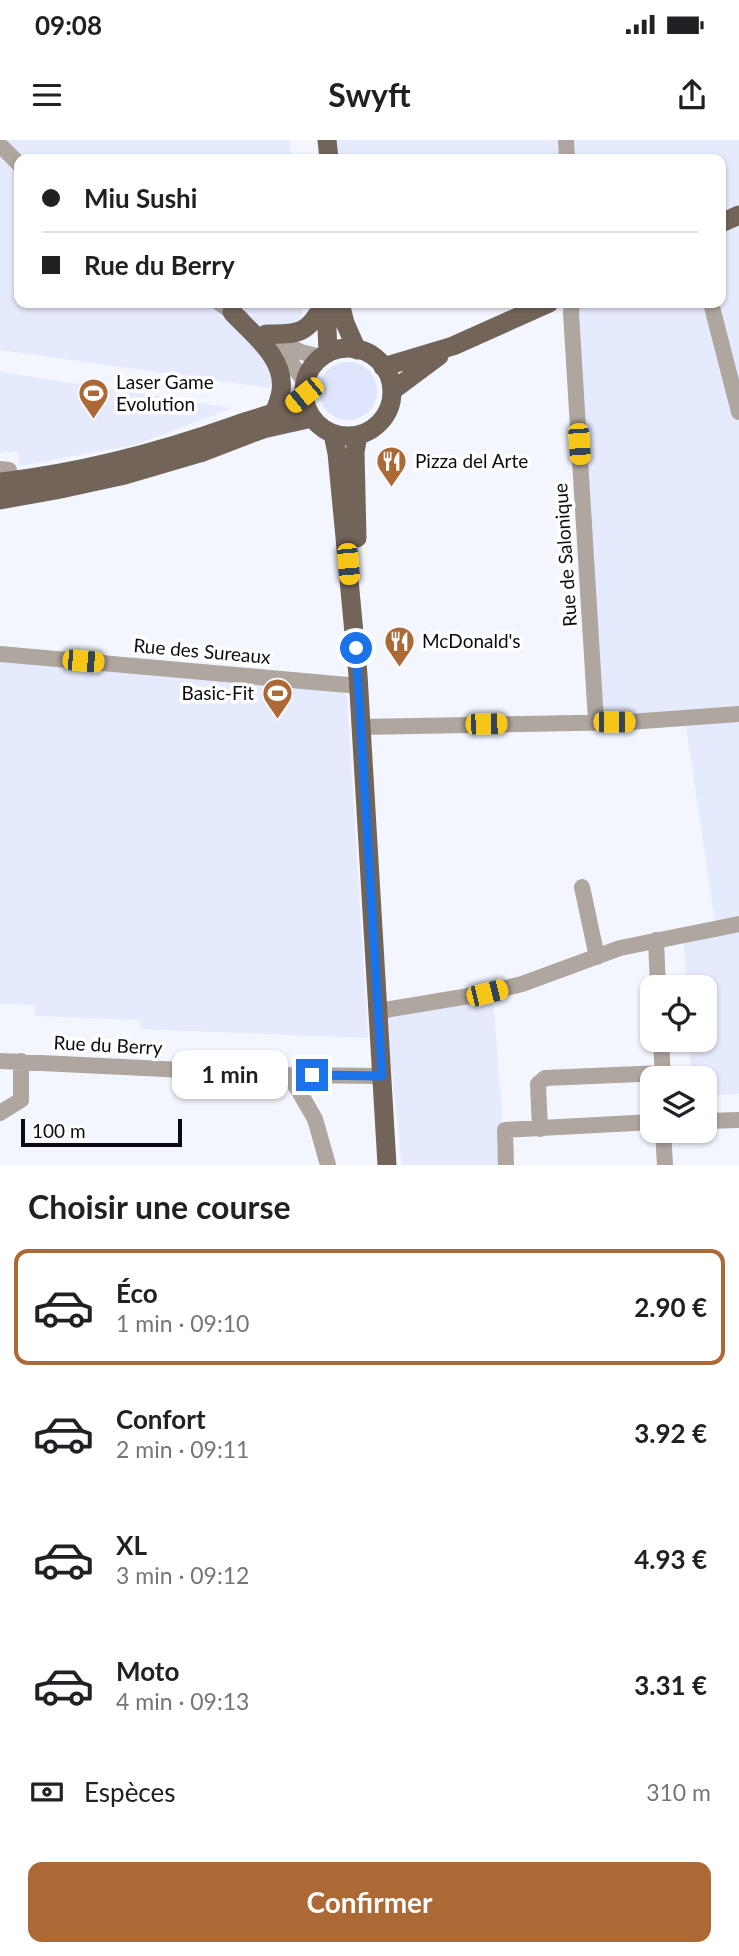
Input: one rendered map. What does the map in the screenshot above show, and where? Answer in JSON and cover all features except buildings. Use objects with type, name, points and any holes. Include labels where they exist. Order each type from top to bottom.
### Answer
[{"type":"main road","points":[[227,308],[275,358],[282,379],[281,393],[274,413]]},
{"type":"main road","points":[[270,337],[302,330],[313,323],[322,308]]},
{"type":"main road","points":[[324,355],[325,308]]},
{"type":"main road","points":[[341,308],[357,349]]},
{"type":"main road","points":[[383,367],[453,346],[537,308]]},
{"type":"main road","points":[[392,391],[453,346]]},
{"type":"main road","points":[[0,494],[5,492],[6,475],[121,460],[199,438],[289,407],[305,388],[314,364],[324,355],[337,350],[357,349],[367,353],[383,367],[392,391],[385,415],[377,425],[358,435],[333,434],[318,425],[305,403],[305,388]]},
{"type":"main road","points":[[0,500],[125,475],[200,453],[263,429],[312,418]]},
{"type":"main road","points":[[333,434],[359,681]]},
{"type":"main road","points":[[358,435],[355,452],[360,727],[387,1165]]},
{"type":"street","points":[[0,145],[14,159]]},
{"type":"street","points":[[227,308],[270,337],[301,352],[324,355]]},
{"type":"street","name":"Rue de Salonique","points":[[572,308],[596,721]]},
{"type":"street","points":[[712,308],[739,412]]},
{"type":"street","points":[[270,337],[305,388]]},
{"type":"street","name":"Rue des Sureaux","points":[[0,654],[359,681]]},
{"type":"street","points":[[360,727],[629,722],[739,714]]},
{"type":"street","points":[[582,887],[597,957]]},
{"type":"street","points":[[379,1011],[487,993],[620,948],[739,924]]},
{"type":"street","points":[[656,940],[657,975]]},
{"type":"street","name":"Rue du Berry","points":[[0,1061],[288,1075],[382,1076]]},
{"type":"street","points":[[0,1113],[21,1100],[21,1061]]},
{"type":"street","points":[[288,1075],[315,1119],[328,1165]]},
{"type":"street","points":[[540,1129],[538,1084],[545,1078],[640,1076]]},
{"type":"street","points":[[717,1121],[739,1120]]},
{"type":"street","points":[[506,1165],[505,1130],[640,1123]]},
{"type":"street","points":[[664,1143],[665,1165]]},
{"type":"shaded area","points":[[0,140],[290,140],[291,154],[14,154],[14,308],[302,308],[285,390],[0,350]]},
{"type":"shaded area","points":[[336,140],[739,140],[739,1094],[717,1095],[717,1066],[690,1066],[690,1052],[717,1052],[717,975],[685,975],[684,944],[717,935],[684,713],[603,718],[577,308],[726,308],[726,154],[337,154]]},
{"type":"shaded area","points":[[342,362],[354,362],[369,370],[377,385],[377,397],[369,412],[354,420],[342,420],[327,412],[319,397],[319,385],[327,370]]},
{"type":"shaded area","points":[[0,372],[232,408],[138,444],[20,466],[18,451],[0,453]]},
{"type":"shaded area","points":[[0,661],[341,690],[347,696],[368,1038],[140,1029],[140,1020],[35,1016],[35,1005],[0,1004]]},
{"type":"shaded area","points":[[493,998],[502,1114],[501,1165],[402,1165],[386,1015]]},
{"type":"place","name":"Laser Game Evolution","points":[[93,420]]},
{"type":"place","name":"Pizza del Arte","points":[[392,488]]},
{"type":"place","name":"McDonald's","points":[[399,668]]},
{"type":"place","name":"Basic-Fit","points":[[277,720]]},
{"type":"route","points":[[312,1075],[382,1076],[356,648]]}]
